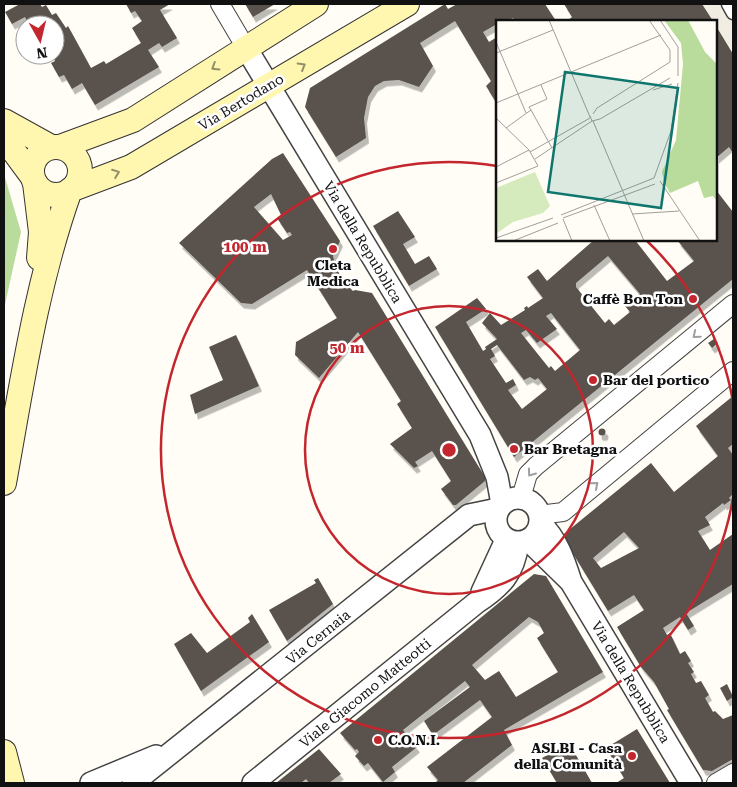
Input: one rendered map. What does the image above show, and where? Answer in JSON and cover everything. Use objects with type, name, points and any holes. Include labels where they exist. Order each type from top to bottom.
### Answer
[{"type":"main road","points":[[37,303],[41,232],[33,180],[34,161],[38,155],[133,120],[316,4]]},
{"type":"main road","name":"Via Bertodano","points":[[70,190],[131,167],[407,4]]},
{"type":"main road","points":[[4,121],[72,153],[79,165],[79,179],[70,190],[55,234],[37,303],[4,483]]},
{"type":"main road","points":[[4,138],[39,189],[51,195],[58,195],[70,190]]},
{"type":"main road","points":[[4,752],[12,783]]},
{"type":"street","points":[[220,4],[246,48]]},
{"type":"street","points":[[728,4],[733,13]]},
{"type":"street","name":"Via della Repubblica","points":[[246,48],[480,435],[501,455],[510,470],[516,520],[547,530],[562,554],[571,582],[691,783]]},
{"type":"street","name":"Viale Giacomo Matteotti","points":[[253,783],[476,603],[516,520],[528,474],[733,304]]},
{"type":"street","points":[[516,520],[563,512],[733,371]]},
{"type":"street","name":"Via Cernaia","points":[[133,783],[190,740],[446,534],[516,520]]},
{"type":"street","name":"Via Cernaia","points":[[91,783],[190,740]]},
{"type":"street","points":[[716,783],[733,773]]},
{"type":"green space","points":[[4,174],[21,232],[4,309]]},
{"type":"shaded area","points":[[702,4],[733,4],[733,54],[717,28],[717,20],[712,20]]},
{"type":"building","points":[[20,4],[40,4],[42,7],[46,5],[52,15],[15,15],[15,22],[12,24],[5,12]]},
{"type":"building","points":[[126,4],[170,4],[160,10],[177,38],[162,47],[159,43],[148,50],[159,67],[95,105],[82,83],[72,89],[64,75],[59,77],[52,65],[65,65],[65,26],[66,28],[68,26],[91,68],[104,61],[106,64],[141,43],[132,28],[142,21],[135,11],[131,13]]},
{"type":"building","points":[[245,4],[275,4],[253,17]]},
{"type":"building","points":[[445,4],[448,9],[457,4],[545,4],[555,20],[514,20],[513,18],[509,20],[496,20],[496,25],[483,32],[489,42],[496,38],[496,102],[486,86],[491,81],[455,21],[420,43],[433,66],[419,87],[399,80],[384,81],[375,86],[368,97],[364,118],[366,138],[336,157],[305,107],[310,88]]},
{"type":"building","points":[[564,4],[702,4],[712,20],[568,20],[572,17]]},
{"type":"building","points":[[717,28],[733,54],[733,153],[729,147],[717,157]]},
{"type":"building","points":[[283,153],[340,241],[333,256],[336,268],[345,283],[353,291],[372,293],[485,477],[485,481],[456,505],[453,505],[441,489],[451,481],[432,451],[415,462],[418,466],[414,468],[390,444],[412,428],[397,404],[401,401],[358,332],[319,378],[295,355],[296,342],[337,318],[307,270],[252,304],[241,303],[179,243],[272,159]],"holes":[[[271,194],[281,215],[277,218],[287,233],[290,232],[292,235],[283,240],[254,207]]]},
{"type":"building","points":[[717,191],[733,212],[733,279],[514,457],[435,327],[477,298],[486,309],[466,322],[483,351],[486,349],[485,347],[497,339],[482,323],[490,313],[501,325],[525,310],[524,308],[527,306],[528,308],[543,298],[527,277],[538,269],[547,281],[593,241],[636,241],[667,281],[694,261],[678,241],[717,241]],"holes":[[[608,256],[640,294],[625,306],[630,312],[614,325],[609,319],[605,323],[576,287],[576,283]],[[551,313],[580,350],[555,371],[551,366],[549,368],[521,333],[526,330],[537,343],[557,329],[546,316]],[[497,345],[524,380],[530,377],[535,380],[538,378],[547,389],[522,409],[508,390],[516,385],[513,379],[506,383],[490,359],[495,356],[491,349]]]},
{"type":"building","points":[[398,211],[415,237],[403,244],[415,264],[429,256],[437,269],[409,286],[373,226]]},
{"type":"building","points":[[236,335],[259,386],[195,414],[190,395],[223,380],[209,347]]},
{"type":"building","points":[[714,339],[718,343],[712,348],[708,343]]},
{"type":"building","points":[[733,396],[733,444],[728,448],[733,455],[733,494],[729,498],[731,500],[724,505],[723,503],[705,517],[710,525],[698,531],[710,550],[733,534],[733,584],[686,613],[694,626],[688,630],[680,617],[663,628],[667,635],[670,633],[680,654],[685,651],[691,661],[688,663],[694,672],[691,674],[696,683],[701,681],[709,695],[705,698],[713,712],[715,711],[723,719],[733,715],[733,759],[712,771],[703,770],[667,710],[669,709],[654,682],[641,667],[617,627],[644,610],[634,595],[608,611],[563,537],[564,534],[651,463],[674,492],[718,456],[696,426]],"holes":[[[624,532],[639,548],[601,568],[593,558]]]},
{"type":"building","points":[[602,428],[606,432],[602,436],[598,432]]},
{"type":"building","points":[[534,574],[546,576],[603,672],[504,730],[512,745],[463,783],[435,783],[438,780],[427,767],[492,717],[480,700],[433,735],[424,721],[470,687],[465,681],[403,730],[417,747],[392,767],[395,772],[383,782],[368,763],[364,766],[355,756],[359,752],[340,733]],"holes":[[[529,617],[538,622],[544,633],[537,638],[558,672],[516,697],[499,671],[485,680],[472,665]]]},
{"type":"building","points":[[318,578],[333,604],[287,641],[269,610],[316,583],[314,580]]},
{"type":"building","points":[[252,614],[269,642],[201,691],[174,644],[191,633],[207,653],[250,622],[248,618]]},
{"type":"building","points":[[727,684],[733,697],[727,701],[720,688]]},
{"type":"building","name":"ASLBI - Casa della Comunità","points":[[637,729],[670,783],[616,783],[624,778],[606,748]]},
{"type":"building","name":"ASLBI - Casa della Comunità","points":[[569,743],[592,783],[557,783],[542,758]]},
{"type":"building","points":[[319,749],[341,774],[329,783],[309,783],[306,779],[301,783],[276,783]]},
{"type":"place","name":"Cleta Medica","points":[[333,249]]},
{"type":"place","name":"Caffè Bon Ton","points":[[693,299]]},
{"type":"place","name":"Bar del portico","points":[[593,380]]},
{"type":"place","name":"Bar Bretagna","points":[[514,449]]},
{"type":"place","name":"C.O.N.I.","points":[[378,740]]},
{"type":"place","name":"ASLBI - Casa della Comunità","points":[[632,756]]}]
